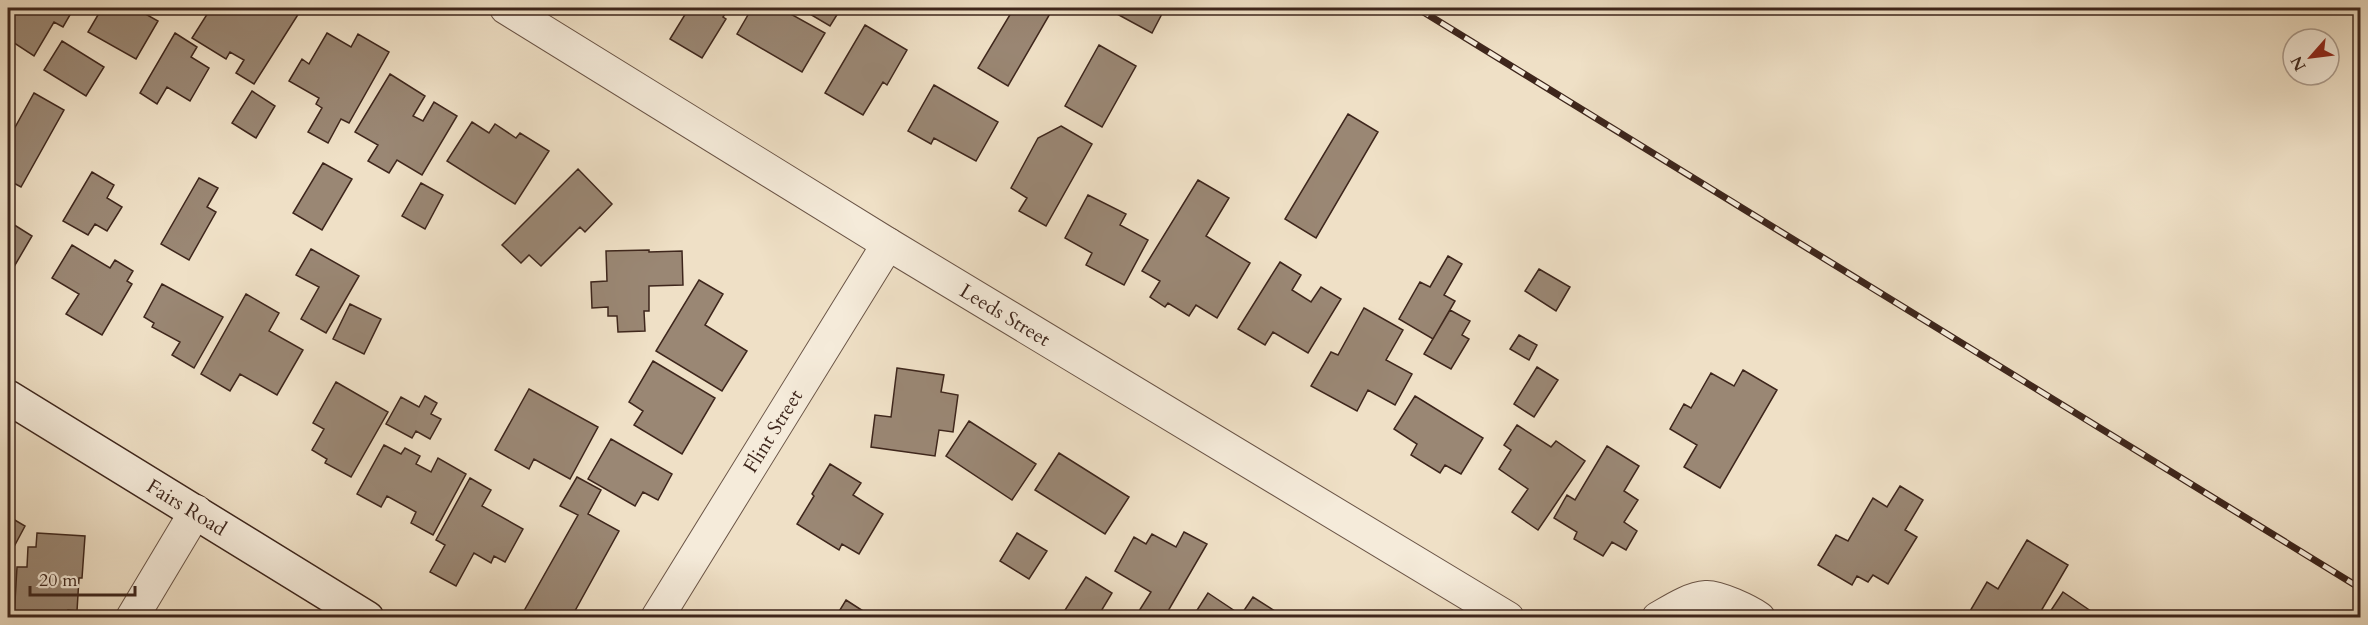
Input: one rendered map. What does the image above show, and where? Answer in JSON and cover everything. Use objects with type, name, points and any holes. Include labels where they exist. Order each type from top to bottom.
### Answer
[{"type":"street","name":"Leeds Street","points":[[506,8],[888,244],[1508,618]]},
{"type":"street","name":"Flint Street","points":[[657,618],[888,244]]},
{"type":"street","name":"Fairs Road","points":[[8,397],[367,618]]},
{"type":"street","points":[[132,618],[196,511]]},
{"type":"street","points":[[1658,618],[1682,605],[1707,597],[1746,609],[1759,618]]},
{"type":"building","points":[[8,8],[74,8],[63,27],[54,22],[34,56],[8,39],[10,33],[8,31]]},
{"type":"building","points":[[102,8],[135,8],[158,21],[136,59],[88,32]]},
{"type":"building","points":[[211,8],[255,8],[265,14],[269,8],[290,8],[299,13],[254,84],[236,73],[244,60],[230,52],[226,59],[192,38]]},
{"type":"building","points":[[689,8],[729,8],[723,17],[726,19],[702,58],[670,39]]},
{"type":"building","points":[[752,8],[780,8],[825,33],[802,72],[737,34]]},
{"type":"building","points":[[804,8],[837,8],[840,10],[830,26],[803,10]]},
{"type":"building","points":[[1014,8],[1044,8],[1051,12],[1008,86],[978,68]]},
{"type":"building","points":[[1106,8],[1165,8],[1152,33]]},
{"type":"building","points":[[865,25],[907,50],[887,85],[883,82],[863,115],[825,93]]},
{"type":"building","points":[[175,33],[197,47],[191,57],[209,68],[190,101],[167,87],[157,104],[140,93]]},
{"type":"building","points":[[327,33],[351,47],[358,34],[389,52],[349,123],[341,119],[328,143],[308,132],[322,108],[316,104],[319,98],[289,81],[302,59],[309,64]]},
{"type":"building","points":[[62,41],[104,67],[86,96],[44,70]]},
{"type":"building","points":[[1099,45],[1136,66],[1102,127],[1065,106]]},
{"type":"building","points":[[390,74],[425,96],[413,116],[423,121],[434,102],[457,116],[422,175],[397,160],[389,173],[368,161],[378,145],[355,132]]},
{"type":"building","points":[[934,85],[998,122],[976,161],[934,138],[931,144],[908,131]]},
{"type":"building","points":[[252,91],[275,106],[256,138],[232,123]]},
{"type":"building","points":[[34,93],[64,110],[21,187],[8,180],[8,140]]},
{"type":"building","points":[[1348,114],[1378,132],[1316,238],[1285,219]]},
{"type":"building","points":[[472,122],[489,133],[495,124],[516,138],[520,133],[549,151],[515,204],[447,161]]},
{"type":"building","points":[[1061,126],[1092,144],[1046,226],[1019,211],[1027,198],[1011,188],[1038,138]]},
{"type":"building","points":[[323,163],[352,179],[322,230],[293,213]]},
{"type":"building","points":[[578,169],[612,204],[585,232],[580,227],[541,266],[529,255],[521,263],[502,245]]},
{"type":"building","points":[[92,172],[114,185],[107,198],[122,207],[107,231],[95,224],[88,235],[63,221]]},
{"type":"building","points":[[199,178],[218,188],[207,207],[216,212],[189,260],[161,244]]},
{"type":"building","points":[[1198,180],[1229,198],[1206,236],[1250,263],[1217,318],[1196,305],[1189,316],[1168,303],[1165,307],[1150,297],[1160,281],[1142,271]]},
{"type":"building","points":[[421,183],[443,195],[425,229],[402,216]]},
{"type":"building","points":[[1088,195],[1126,214],[1120,225],[1148,240],[1124,285],[1086,265],[1092,253],[1065,238]]},
{"type":"building","points":[[8,221],[32,236],[8,277]]},
{"type":"building","points":[[72,245],[110,268],[115,260],[133,271],[127,281],[132,284],[102,335],[66,314],[79,294],[52,278]]},
{"type":"building","points":[[311,249],[359,276],[326,333],[301,319],[319,287],[296,275]]},
{"type":"building","points":[[649,250],[649,252],[682,251],[683,285],[649,286],[649,311],[644,311],[645,331],[618,332],[617,316],[608,316],[608,307],[592,308],[591,282],[607,281],[606,251]]},
{"type":"building","points":[[1448,256],[1462,264],[1444,295],[1455,301],[1433,339],[1399,319],[1420,282],[1430,287]]},
{"type":"building","points":[[1280,262],[1301,275],[1292,290],[1311,302],[1321,287],[1341,299],[1308,353],[1273,332],[1265,345],[1238,329]]},
{"type":"building","points":[[1539,269],[1570,287],[1556,311],[1525,291]]},
{"type":"building","points":[[699,280],[723,294],[705,325],[747,351],[722,391],[656,351]]},
{"type":"building","points":[[162,284],[223,317],[194,368],[172,355],[180,342],[152,327],[154,323],[144,317]]},
{"type":"building","points":[[246,294],[279,313],[269,331],[303,350],[277,395],[240,374],[230,391],[201,374]]},
{"type":"building","points":[[350,304],[381,319],[364,354],[333,339]]},
{"type":"building","points":[[1364,308],[1403,330],[1386,360],[1412,374],[1395,405],[1368,390],[1357,411],[1311,386],[1331,352],[1338,355]]},
{"type":"building","points":[[1450,310],[1470,321],[1462,335],[1469,339],[1451,369],[1424,354]]},
{"type":"building","points":[[1519,335],[1537,345],[1529,360],[1510,349]]},
{"type":"building","points":[[653,361],[715,398],[682,454],[634,425],[643,411],[629,402]]},
{"type":"building","points":[[1537,367],[1558,380],[1534,417],[1514,404]]},
{"type":"building","points":[[897,368],[944,375],[941,392],[958,395],[953,432],[939,430],[935,456],[871,447],[875,415],[891,417]]},
{"type":"building","points":[[1743,370],[1777,390],[1720,488],[1684,467],[1697,445],[1670,429],[1684,404],[1691,408],[1711,373],[1734,386]]},
{"type":"building","points":[[336,382],[388,412],[351,477],[325,463],[327,459],[312,450],[324,429],[313,423]]},
{"type":"building","points":[[529,389],[598,427],[570,479],[534,459],[529,469],[495,450]]},
{"type":"building","points":[[425,396],[437,403],[431,414],[441,419],[430,439],[416,431],[412,438],[386,424],[401,397],[419,407]]},
{"type":"building","points":[[1415,396],[1483,438],[1461,474],[1445,465],[1440,473],[1411,455],[1417,444],[1394,429]]},
{"type":"building","points":[[969,421],[1036,464],[1012,500],[946,456]]},
{"type":"building","points":[[1517,425],[1551,447],[1556,441],[1585,461],[1538,530],[1512,512],[1528,489],[1499,469],[1511,450],[1504,445]]},
{"type":"building","points":[[611,439],[672,474],[658,500],[643,492],[635,506],[588,479]]},
{"type":"building","points":[[384,445],[401,454],[405,448],[420,456],[416,464],[431,472],[438,458],[466,474],[433,535],[411,523],[416,512],[387,496],[381,507],[357,494]]},
{"type":"building","points":[[1607,446],[1639,466],[1624,491],[1638,500],[1624,522],[1637,531],[1626,550],[1612,542],[1603,556],[1574,539],[1577,532],[1554,518],[1567,495],[1575,500]]},
{"type":"building","points":[[1059,453],[1129,497],[1105,534],[1035,490]]},
{"type":"building","points":[[830,464],[861,483],[853,495],[883,514],[859,554],[842,544],[839,550],[797,524]]},
{"type":"building","points":[[577,477],[601,490],[588,514],[619,531],[571,618],[520,618],[578,515],[560,506]]},
{"type":"building","points":[[470,478],[491,490],[482,506],[523,529],[505,562],[494,556],[491,563],[474,553],[456,586],[430,572],[445,545],[436,540]]},
{"type":"building","points":[[1900,486],[1923,500],[1905,530],[1917,537],[1888,584],[1873,575],[1868,582],[1857,576],[1852,585],[1818,565],[1836,535],[1848,541],[1873,498],[1887,507]]},
{"type":"building","points":[[8,516],[25,526],[8,558]]},
{"type":"building","points":[[1184,532],[1207,544],[1164,618],[1151,618],[1139,611],[1151,592],[1115,571],[1134,537],[1146,544],[1152,534],[1176,547]]},
{"type":"building","points":[[37,533],[85,536],[77,611],[68,610],[67,618],[14,618],[17,567],[27,567],[28,547],[36,547]]},
{"type":"building","points":[[1017,533],[1047,551],[1029,579],[1000,561]]},
{"type":"building","points":[[2027,540],[2068,565],[2037,618],[1966,618],[1987,582],[1998,589]]},
{"type":"building","points":[[1086,577],[1112,593],[1097,618],[1060,618]]},
{"type":"building","points":[[2063,592],[2101,618],[2046,618]]},
{"type":"building","points":[[1208,593],[1241,615],[1253,597],[1281,615],[1279,618],[1192,618]]},
{"type":"building","points":[[846,600],[874,618],[835,618]]},
{"type":"railway","points":[[1417,8],[2360,588]]}]
